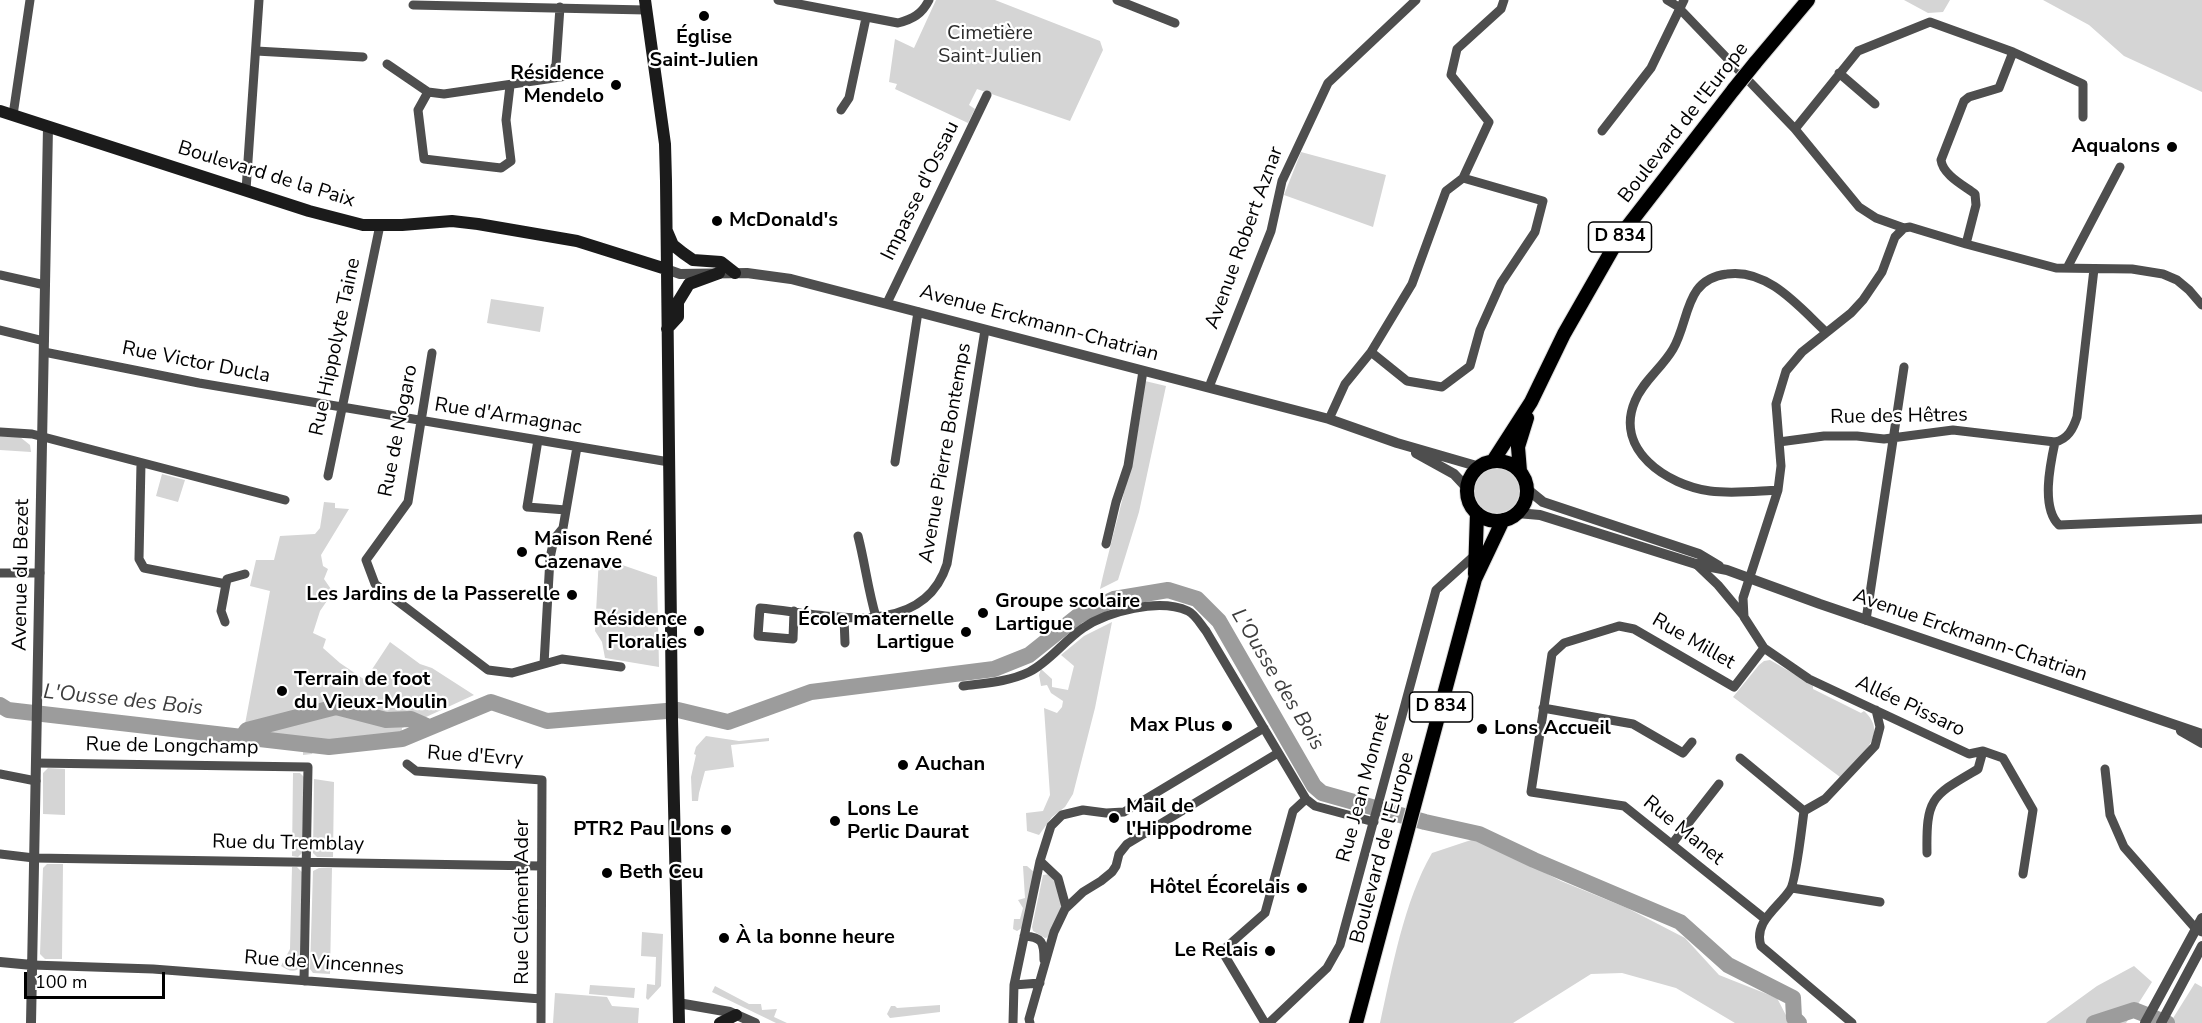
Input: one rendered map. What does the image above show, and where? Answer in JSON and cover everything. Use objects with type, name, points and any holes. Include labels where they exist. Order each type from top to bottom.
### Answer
[{"type":"main road","name":"Boulevard de l'Europe","points":[[1487,464],[1531,402],[1564,334],[1620,236],[1734,89],[1808,0]]},
{"type":"main road","points":[[646,5],[665,144],[672,719],[679,1023]]},
{"type":"main road","name":"Boulevard de la Paix","points":[[0,111],[309,211],[363,225],[452,221],[487,226],[577,241],[666,269]]},
{"type":"main road","points":[[666,230],[673,245],[683,254],[693,260],[721,262],[735,273]]},
{"type":"main road","points":[[667,329],[678,317],[678,302],[689,284],[719,273]]},
{"type":"main road","name":"Boulevard de l'Europe","points":[[1520,471],[1518,447],[1531,402]]},
{"type":"main road","points":[[1487,464],[1512,465],[1520,471],[1527,489],[1526,498],[1517,513],[1503,520],[1494,520],[1477,513],[1470,502],[1468,489],[1474,473],[1487,464]]},
{"type":"main road","name":"Boulevard de l'Europe","points":[[1475,579],[1477,513]]},
{"type":"main road","name":"Boulevard de l'Europe","points":[[1356,1023],[1475,579],[1503,520]]},
{"type":"main road","points":[[720,1023],[736,1015]]},
{"type":"street","points":[[14,115],[30,0]]},
{"type":"street","points":[[246,190],[260,0]]},
{"type":"street","points":[[778,0],[898,23],[912,19],[924,9],[929,0]]},
{"type":"street","points":[[1117,0],[1175,23]]},
{"type":"street","name":"Avenue Robert Aznar","points":[[1209,387],[1271,231],[1282,181],[1328,83],[1416,0]]},
{"type":"street","points":[[1329,419],[1345,384],[1371,352],[1412,284],[1446,190],[1463,178],[1489,122],[1451,75],[1457,49],[1501,9],[1504,0]]},
{"type":"street","points":[[1667,0],[1682,5],[1795,129],[1859,207],[1876,218],[1904,228],[1910,227],[2056,268],[2132,269],[2163,274],[2177,280],[2202,305]]},
{"type":"street","points":[[413,5],[560,7],[646,5]]},
{"type":"street","points":[[1602,131],[1651,68],[1682,5]]},
{"type":"street","points":[[547,79],[556,65],[560,7]]},
{"type":"street","points":[[841,110],[849,98],[866,18]]},
{"type":"street","points":[[1795,129],[1858,51],[1930,22],[2013,52],[2083,84],[2083,117]]},
{"type":"street","points":[[256,51],[363,57]]},
{"type":"street","points":[[1966,244],[1976,205],[1975,194],[1946,172],[1941,160],[1964,101],[1969,97],[2000,88],[2013,52]]},
{"type":"street","points":[[387,64],[428,93],[444,94],[573,75]]},
{"type":"street","points":[[1839,73],[1875,104]]},
{"type":"street","points":[[428,93],[418,110],[424,159],[501,168],[511,161],[506,120],[510,86]]},
{"type":"street","name":"Impasse d'Ossau","points":[[886,303],[987,95]]},
{"type":"street","name":"Avenue du Bezet","points":[[31,1023],[48,127]]},
{"type":"street","points":[[2067,268],[2120,167]]},
{"type":"street","points":[[1371,352],[1407,381],[1442,387],[1470,366],[1480,330],[1501,283],[1535,232],[1543,201],[1463,178]]},
{"type":"street","name":"Rue Hippolyte Taine","points":[[328,476],[380,225]]},
{"type":"street","points":[[1744,617],[1743,598],[1748,589],[1749,578],[1778,490],[1781,466],[1776,404],[1786,371],[1792,361],[1851,313],[1863,300],[1882,272],[1895,237],[1904,228]]},
{"type":"street","name":"Avenue Erckmann-Chatrian","points":[[666,269],[680,274],[735,273],[791,279],[1209,387],[1329,419],[1397,443],[1487,464]]},
{"type":"street","points":[[2094,269],[2077,417],[2068,435],[2062,441],[2055,442],[2047,479],[2053,519],[2059,525],[2202,519]]},
{"type":"street","points":[[1778,490],[1731,492],[1708,490],[1685,484],[1662,474],[1645,461],[1635,445],[1630,431],[1630,416],[1635,400],[1673,349],[1682,331],[1689,302],[1704,282],[1718,275],[1730,273],[1748,275],[1767,282],[1786,295],[1826,332]]},
{"type":"street","points":[[0,275],[45,285]]},
{"type":"street","points":[[895,462],[918,312]]},
{"type":"street","name":"Rue Victor Ducla","points":[[0,330],[44,346],[199,383],[342,407]]},
{"type":"street","name":"Avenue Pierre Bontemps","points":[[794,611],[793,639],[758,636],[760,608],[794,611],[844,618],[876,617],[899,613],[923,601],[943,578],[985,330]]},
{"type":"street","name":"Rue de Nogaro","points":[[432,353],[408,502],[366,560],[375,584],[488,670],[513,672],[562,659],[621,667]]},
{"type":"street","points":[[1866,620],[1904,367]]},
{"type":"street","points":[[1106,544],[1128,466],[1141,395],[1143,370]]},
{"type":"street","name":"Rue d'Armagnac","points":[[342,407],[669,462]]},
{"type":"street","name":"Rue des Hêtres","points":[[1779,442],[1824,436],[1884,439],[1953,430],[2055,442]]},
{"type":"street","points":[[0,432],[32,434],[285,500]]},
{"type":"street","points":[[538,440],[527,507],[566,510]]},
{"type":"street","name":"Avenue Erckmann-Chatrian","points":[[1397,443],[1454,474],[1468,489]]},
{"type":"street","points":[[544,664],[550,558],[554,539],[563,528],[578,447]]},
{"type":"street","points":[[141,463],[139,559],[144,568],[226,584]]},
{"type":"street","name":"Avenue Erckmann-Chatrian","points":[[1527,489],[1543,502],[1699,554],[1726,570]]},
{"type":"street","name":"Avenue Erckmann-Chatrian","points":[[1517,513],[1540,515],[1696,564],[1726,570],[2202,734]]},
{"type":"street","points":[[858,536],[866,568],[867,586],[876,617]]},
{"type":"street","name":"Rue Jean Monnet","points":[[1267,1023],[1327,968],[1340,945],[1436,590],[1476,554]]},
{"type":"street","name":"Allée Pissaro","points":[[1696,564],[1724,592],[1764,648],[1809,679],[1969,754],[1983,751],[2003,758],[2033,810],[2023,874]]},
{"type":"street","points":[[0,573],[40,573]]},
{"type":"street","points":[[225,622],[221,611],[227,579],[245,574]]},
{"type":"street","points":[[963,686],[1006,681],[1031,671],[1083,628],[1105,617],[1142,607],[1170,606],[1190,611],[1206,630],[1306,799],[1315,806],[1376,813]]},
{"type":"street","points":[[844,618],[845,643]]},
{"type":"street","name":"Rue Millet","points":[[1531,792],[1552,654],[1564,643],[1619,626],[1634,629],[1734,687],[1764,648]]},
{"type":"street","points":[[1543,708],[1633,724],[1683,753],[1692,742]]},
{"type":"street","points":[[1804,811],[1825,799],[1875,746],[1880,728],[1876,710]]},
{"type":"street","points":[[2168,722],[2202,743]]},
{"type":"street","points":[[1013,1023],[1014,985],[1040,861],[1051,826],[1062,815],[1083,810],[1106,813],[1124,812],[1264,728]]},
{"type":"street","points":[[1927,853],[1926,825],[1931,803],[1944,789],[1978,769],[1983,751]]},
{"type":"street","points":[[1030,1023],[1029,1019],[1054,932],[1066,907],[1112,872],[1119,854],[1127,844],[1278,753]]},
{"type":"street","points":[[1740,758],[1804,811]]},
{"type":"street","name":"Rue de Longchamp","points":[[36,763],[308,767],[307,863]]},
{"type":"street","name":"Rue d'Evry","points":[[407,764],[416,771],[542,780]]},
{"type":"street","points":[[2105,769],[2110,815],[2124,847],[2199,931]]},
{"type":"street","points":[[0,774],[36,781]]},
{"type":"street","name":"Rue Clément Ader","points":[[541,1023],[542,780]]},
{"type":"street","points":[[1672,844],[1719,784]]},
{"type":"street","name":"Rue Manet","points":[[1531,792],[1624,806],[1765,919]]},
{"type":"street","points":[[1267,1023],[1222,951],[1265,913],[1293,811],[1306,799]]},
{"type":"street","points":[[1804,811],[1792,888],[1765,919],[1758,937],[1761,946],[1852,1023]]},
{"type":"street","name":"Rue du Tremblay","points":[[0,854],[34,858],[541,866]]},
{"type":"street","points":[[1040,861],[1058,878],[1066,907]]},
{"type":"street","points":[[304,981],[307,863]]},
{"type":"street","points":[[1792,888],[1881,902]]},
{"type":"street","points":[[2145,1023],[2199,931],[2202,918]]},
{"type":"street","points":[[1024,936],[1035,937],[1042,942],[1044,971]]},
{"type":"street","points":[[2161,1023],[2202,946]]},
{"type":"street","points":[[0,962],[32,965]]},
{"type":"street","name":"Rue de Vincennes","points":[[32,965],[153,969],[541,999]]},
{"type":"street","points":[[1014,985],[1040,983]]},
{"type":"street","points":[[678,1003],[736,1015],[755,1023]]},
{"type":"green space","name":"Cimetière Saint-Julien","points":[[936,0],[995,0],[1100,41],[1103,50],[1070,121],[977,89],[969,105],[975,109],[968,123],[895,89],[897,84],[889,82],[895,39],[914,48]]},
{"type":"green space","points":[[1904,0],[1950,0],[1943,12],[1928,13]]},
{"type":"green space","points":[[2043,0],[2202,0],[2202,92],[2124,56],[2089,25]]},
{"type":"green space","points":[[1301,152],[1386,175],[1373,227],[1284,195]]},
{"type":"green space","points":[[491,299],[544,307],[540,332],[487,323]]},
{"type":"green space","points":[[1145,381],[1166,386],[1139,512],[1118,580],[1100,589],[1132,460]]},
{"type":"green space","points":[[0,436],[20,437],[30,445],[31,452],[0,450]]},
{"type":"green space","points":[[1497,468],[1513,475],[1520,491],[1513,507],[1497,514],[1481,507],[1474,491],[1481,475]]},
{"type":"green space","points":[[162,474],[185,480],[178,502],[156,496]]},
{"type":"green space","points":[[324,502],[335,503],[335,508],[349,509],[321,555],[323,566],[328,569],[324,579],[333,592],[320,611],[313,633],[326,639],[323,648],[365,680],[390,642],[420,664],[432,668],[474,695],[402,728],[401,737],[315,747],[312,754],[303,755],[303,748],[242,740],[270,591],[250,586],[256,560],[274,560],[280,536],[315,534],[320,528]]},
{"type":"green space","points":[[599,557],[657,577],[659,667],[605,658],[602,642],[595,631]]},
{"type":"green space","points":[[1112,622],[1095,708],[1073,794],[1065,807],[1052,817],[1039,835],[1027,831],[1026,813],[1043,811],[1050,795],[1044,708],[1057,713],[1063,701],[1051,693],[1047,685],[1041,686],[1039,675],[1041,669],[1052,679],[1052,687],[1068,690],[1074,666],[1061,655],[1084,636]]},
{"type":"green space","points":[[1770,660],[1813,685],[1813,689],[1861,713],[1864,711],[1871,720],[1874,729],[1869,746],[1840,777],[1733,697],[1759,665]]},
{"type":"green space","points":[[706,736],[739,741],[769,738],[769,741],[731,745],[734,767],[705,771],[698,801],[692,801],[691,777],[696,755],[694,754],[696,747]]},
{"type":"green space","points":[[48,768],[65,769],[65,815],[43,814],[43,773]]},
{"type":"green space","points":[[293,773],[300,773],[304,777],[302,853],[298,857],[292,856]]},
{"type":"green space","points":[[314,779],[334,782],[333,857],[317,857],[313,853]]},
{"type":"green space","points":[[1477,838],[1561,881],[1627,908],[1685,938],[1719,975],[1777,998],[1790,1023],[1735,1023],[1676,988],[1622,973],[1591,974],[1513,1023],[1380,1023],[1406,914],[1422,872],[1432,853]]},
{"type":"green space","points":[[47,864],[63,864],[62,959],[45,959],[40,954],[43,868]]},
{"type":"green space","points":[[1023,866],[1027,866],[1035,873],[1022,928],[1017,931],[1013,929],[1014,919],[1020,919],[1023,908],[1018,900],[1025,898]]},
{"type":"green space","points":[[292,867],[297,867],[302,872],[300,967],[293,971],[281,966],[290,949]]},
{"type":"green space","points":[[319,868],[332,868],[330,974],[313,973],[310,969],[313,871]]},
{"type":"green space","points":[[1043,875],[1053,875],[1063,904],[1049,937],[1045,938],[1033,931],[1032,927]]},
{"type":"green space","points":[[642,932],[663,934],[661,986],[648,1000],[646,998],[647,984],[655,985],[656,957],[641,956]]},
{"type":"green space","points":[[2134,966],[2152,982],[2126,1023],[2046,1023],[2097,986]]},
{"type":"green space","points":[[2195,983],[2202,987],[2202,1023],[2170,1023]]},
{"type":"green space","points":[[590,985],[635,988],[634,998],[589,994]]},
{"type":"green space","points":[[715,986],[749,1004],[761,1004],[762,1010],[777,1009],[774,1017],[787,1023],[776,1023],[712,992]]},
{"type":"green space","points":[[555,993],[607,997],[612,1006],[639,1008],[638,1023],[553,1023]]},
{"type":"green space","points":[[940,1005],[940,1012],[890,1018],[887,1014],[891,1006],[897,1008]]},
{"type":"waterway","name":"L'Ousse des Bois","points":[[0,705],[8,710],[329,747],[402,739],[491,702],[547,721],[678,710],[728,722],[811,692],[994,669],[1029,655],[1078,616],[1114,599],[1168,590],[1197,599],[1219,621],[1314,786],[1322,793],[1425,822],[1479,834],[1680,922],[1728,965],[1793,998],[1794,1018],[1799,1023]]},
{"type":"waterway","name":"L'Ousse des Bois","points":[[242,737],[247,730],[336,707],[386,720],[411,719],[429,727]]},
{"type":"waterway","name":"L'Ousse des Bois","points":[[2094,1023],[2134,1010],[2167,1023]]},
{"type":"place","name":"Église Saint-Julien","points":[[704,16]]},
{"type":"place","name":"Résidence Mendelo","points":[[616,85]]},
{"type":"place","name":"Aqualons","points":[[2172,147]]},
{"type":"place","name":"McDonald's","points":[[717,221]]},
{"type":"place","name":"Maison René Cazenave","points":[[522,552]]},
{"type":"place","name":"Les Jardins de la Passerelle","points":[[572,595]]},
{"type":"place","name":"Groupe scolaire Lartigue","points":[[983,613]]},
{"type":"place","name":"Résidence Floralies","points":[[699,631]]},
{"type":"place","name":"École maternelle Lartigue","points":[[966,632]]},
{"type":"place","name":"Terrain de foot du Vieux-Moulin","points":[[282,691]]},
{"type":"place","name":"Max Plus","points":[[1227,726]]},
{"type":"place","name":"Lons Accueil","points":[[1482,729]]},
{"type":"place","name":"Auchan","points":[[903,765]]},
{"type":"place","name":"Mail de l'Hippodrome","points":[[1114,818]]},
{"type":"place","name":"Lons Le Perlic Daurat","points":[[835,821]]},
{"type":"place","name":"PTR2 Pau Lons","points":[[726,830]]},
{"type":"place","name":"Beth Ceu","points":[[607,873]]},
{"type":"place","name":"Hôtel Écorelais","points":[[1302,888]]},
{"type":"place","name":"À la bonne heure","points":[[724,938]]},
{"type":"place","name":"Le Relais","points":[[1270,951]]}]
